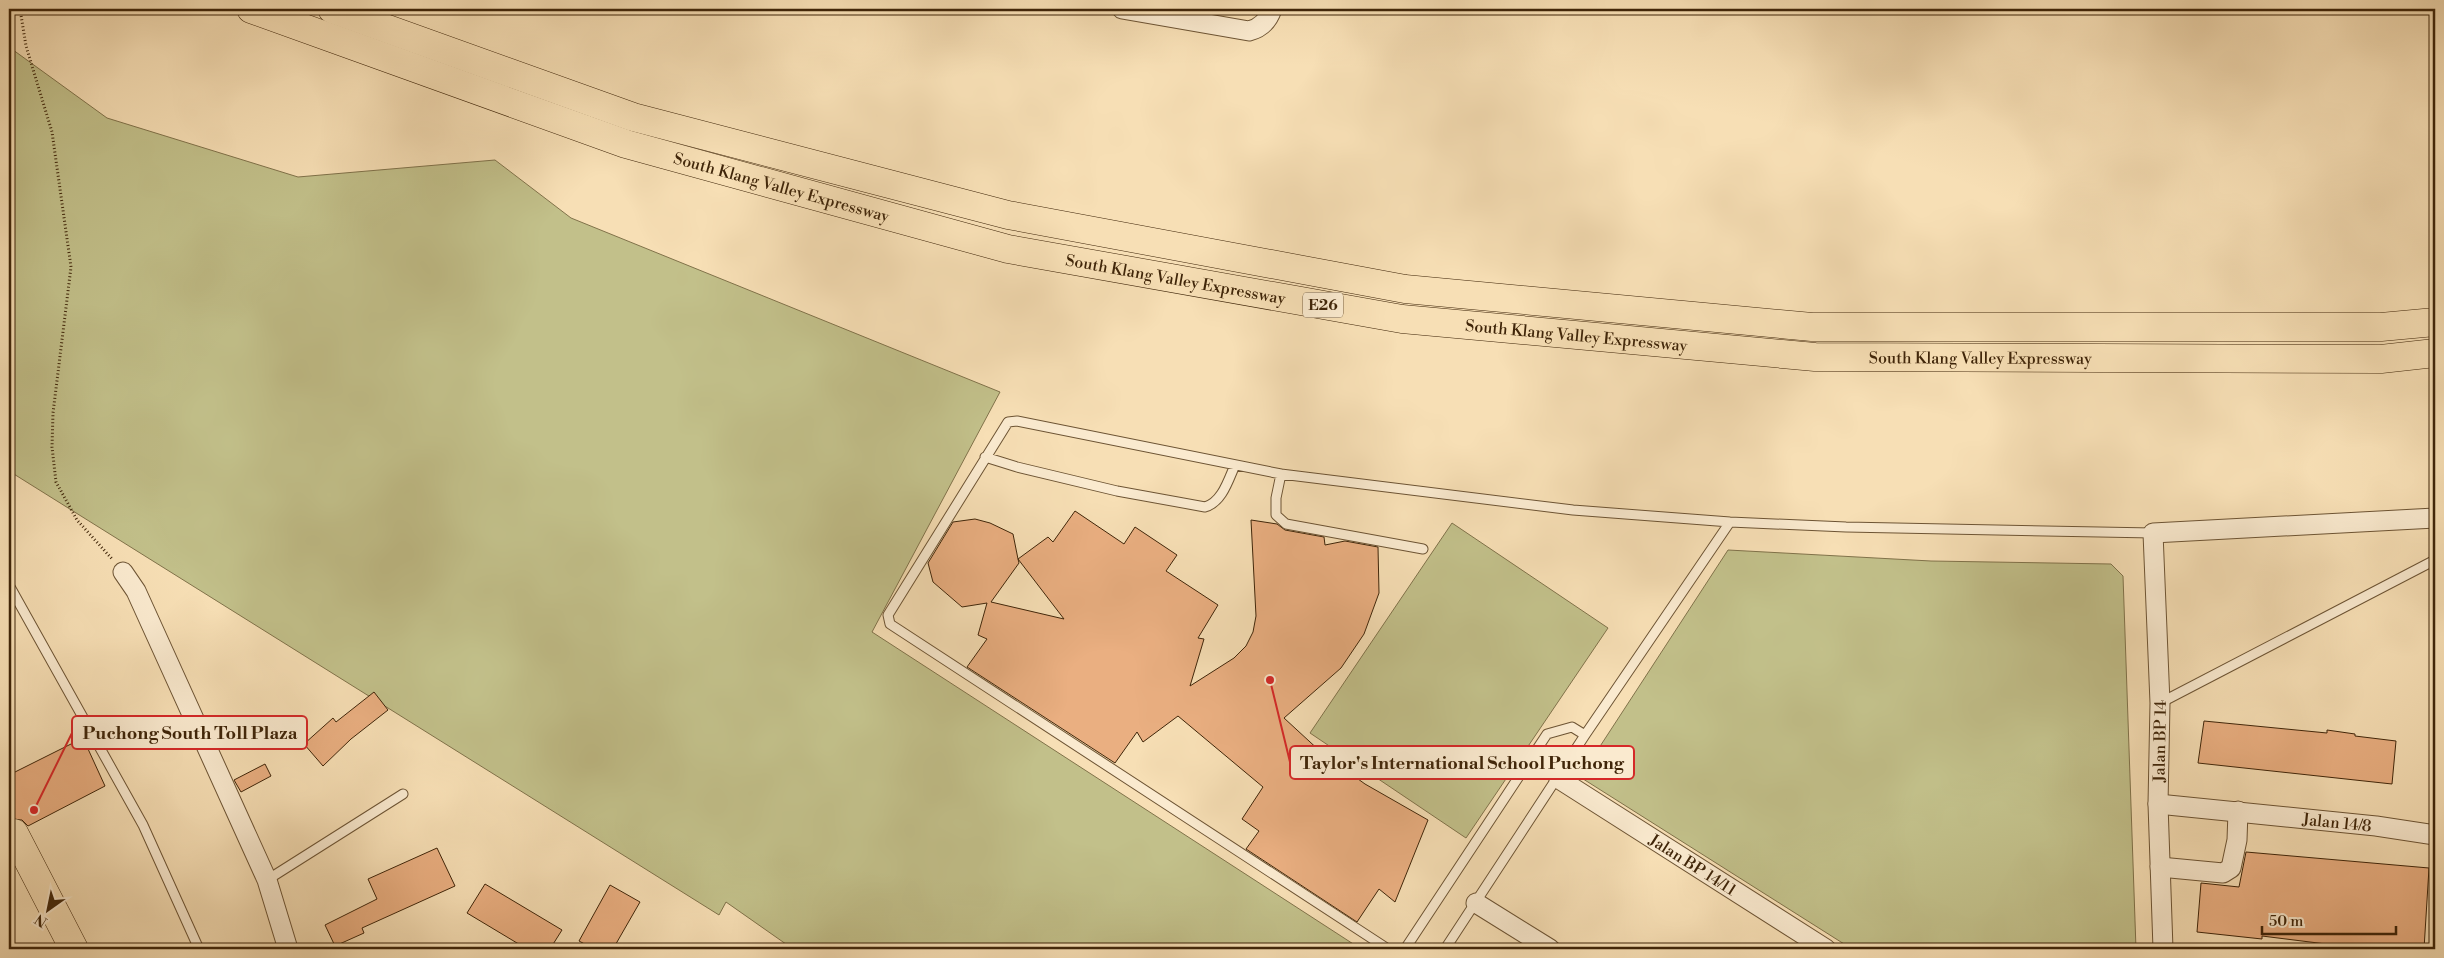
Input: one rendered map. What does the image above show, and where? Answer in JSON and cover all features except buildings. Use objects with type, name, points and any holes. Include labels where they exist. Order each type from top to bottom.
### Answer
[{"type":"highway","name":"South Klang Valley Expressway","points":[[251,9],[626,144],[1008,249],[1402,319],[1815,357],[2381,358],[2435,353]]},
{"type":"highway","name":"South Klang Valley Expressway","points":[[332,9],[634,118],[1008,215],[1405,289],[1812,327],[2381,327],[2435,322]]},
{"type":"highway","points":[[14,833],[74,949]]},
{"type":"street","points":[[1122,9],[1249,31],[1257,29],[1264,24],[1269,18],[1272,9]]},
{"type":"street","points":[[2153,533],[2435,518]]},
{"type":"street","name":"Jalan BP 14","points":[[2153,533],[2160,703],[2158,804],[2163,949]]},
{"type":"street","points":[[123,572],[136,591],[267,880],[288,949]]},
{"type":"street","name":"Jalan BP 14/11","points":[[1559,779],[1826,949]]},
{"type":"street","name":"Jalan 14/8","points":[[2158,804],[2376,826],[2435,835]]},
{"type":"street","points":[[2160,867],[2212,872],[2223,872],[2231,868],[2237,840],[2238,811]]},
{"type":"street","points":[[1476,903],[1550,949]]},
{"type":"lane","points":[[1388,949],[890,624],[888,615],[1008,422],[1012,421],[1282,474],[1573,510],[1730,522],[1846,527],[2153,533]]},
{"type":"lane","points":[[985,457],[1117,491],[1205,507],[1214,504],[1224,490],[1235,466]]},
{"type":"lane","points":[[1282,474],[1276,498],[1276,515],[1286,524],[1422,549]]},
{"type":"lane","points":[[1445,949],[1559,779],[1585,735],[1730,522]]},
{"type":"lane","points":[[2160,703],[2435,560]]},
{"type":"lane","points":[[9,585],[143,825],[199,949]]},
{"type":"lane","points":[[1405,949],[1547,734],[1572,726],[1585,735]]},
{"type":"lane","points":[[267,880],[403,794]]},
{"type":"path","points":[[20,9],[26,46],[52,132],[71,267],[53,413],[52,447],[56,482],[77,520],[123,572]]},
{"type":"shaded area","points":[[9,47],[107,118],[298,177],[495,160],[571,218],[1000,392],[872,632],[1361,949],[793,949],[726,902],[719,915],[9,471]]},
{"type":"shaded area","points":[[1452,523],[1608,628],[1466,838],[1310,733]]},
{"type":"shaded area","points":[[1728,550],[1931,561],[2111,564],[2123,576],[2136,949],[1852,949],[1580,777]]},
{"type":"place","name":"Taylor's International School Puchong","points":[[1270,680]]},
{"type":"place","name":"Puchong South Toll Plaza","points":[[34,810]]}]
